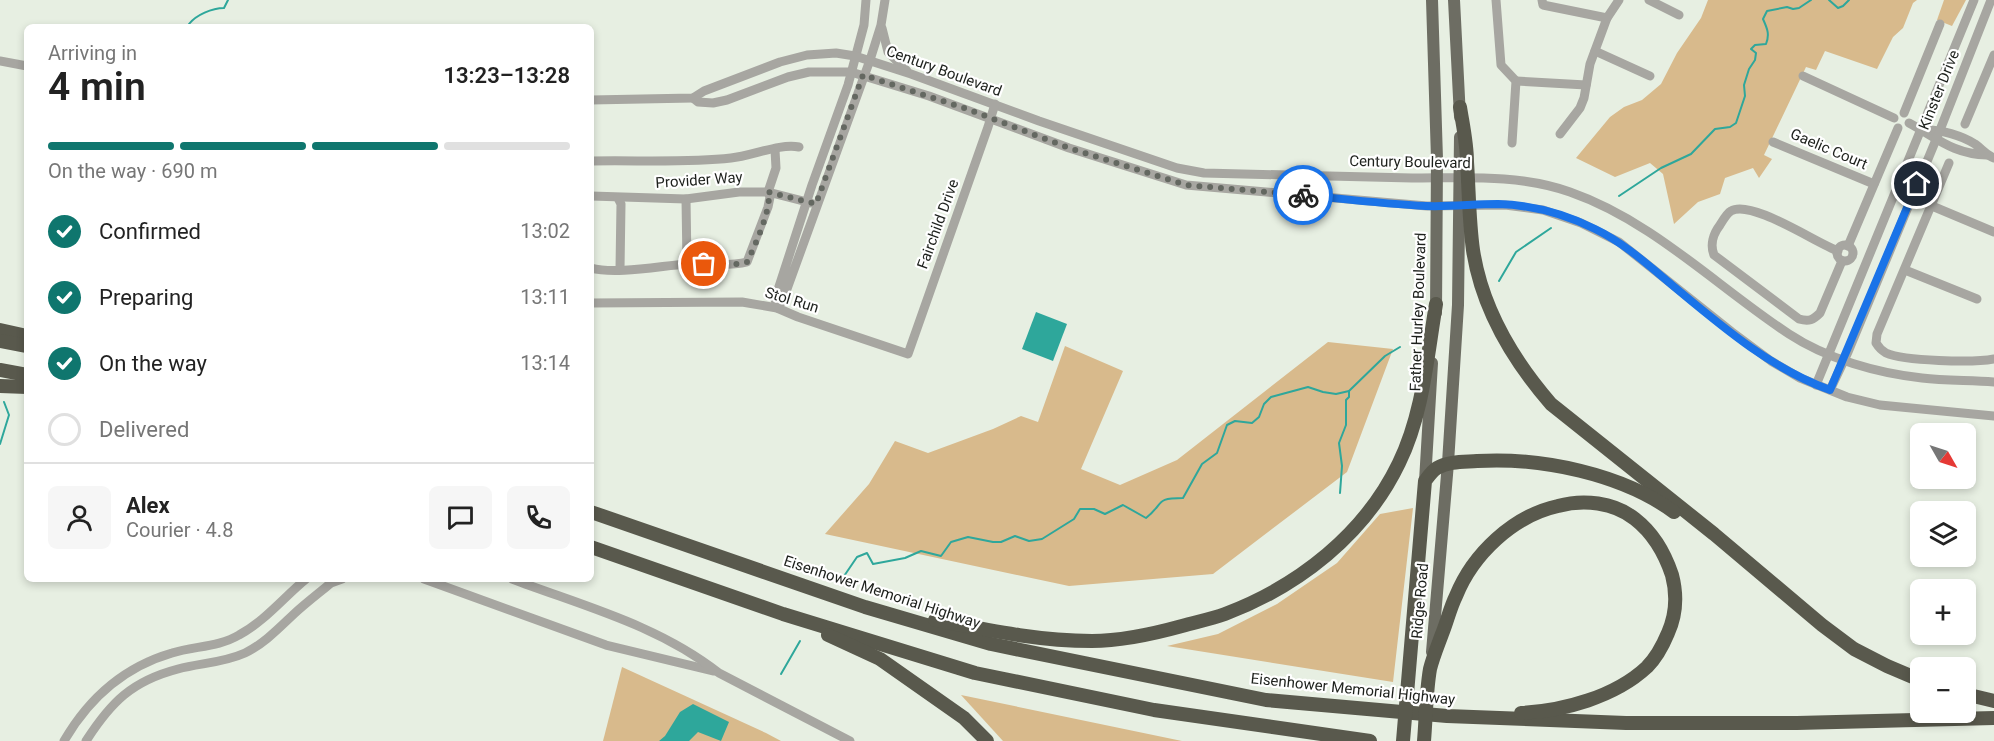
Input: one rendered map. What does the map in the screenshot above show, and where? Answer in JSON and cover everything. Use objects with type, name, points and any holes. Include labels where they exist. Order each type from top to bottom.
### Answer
[{"type":"highway","points":[[1460,108],[1465,226],[1479,278],[1504,340],[1537,387],[1551,404],[1714,534],[1822,625],[1854,649],[1910,676]]},
{"type":"highway","points":[[865,607],[1049,639],[1095,641],[1135,637],[1172,629],[1224,614],[1262,598],[1293,580],[1348,537],[1369,512],[1399,464],[1417,410],[1436,304]]},
{"type":"highway","points":[[0,330],[24,335]]},
{"type":"highway","points":[[0,341],[24,345]]},
{"type":"highway","points":[[0,370],[24,374]]},
{"type":"highway","points":[[0,386],[24,387]]},
{"type":"highway","points":[[1425,482],[1434,469],[1448,464],[1522,460],[1587,473],[1623,486],[1666,506],[1744,561]]},
{"type":"highway","name":"Ridge Road","points":[[1402,741],[1425,482]]},
{"type":"highway","points":[[1430,669],[1456,596],[1482,553],[1509,528],[1532,515],[1568,503],[1590,502],[1613,507],[1635,518],[1660,548],[1675,585],[1676,602],[1671,625],[1662,646],[1648,666],[1632,679],[1612,691],[1571,704],[1526,712],[1447,716]]},
{"type":"highway","name":"Eisenhower Memorial Highway","points":[[594,513],[865,607],[991,644],[1266,700],[1447,716],[1626,723],[1809,723],[1994,718]]},
{"type":"highway","points":[[594,548],[783,614],[975,673],[1154,710],[1370,741]]},
{"type":"highway","points":[[783,614],[880,659],[964,718],[987,741]]},
{"type":"highway","name":"Ridge Road","points":[[1424,741],[1430,669]]},
{"type":"highway","points":[[1976,697],[1994,701]]},
{"type":"main road","name":"Father Hurley Boulevard","points":[[1425,482],[1436,304],[1437,159],[1432,0]]},
{"type":"main road","points":[[1455,0],[1460,108]]},
{"type":"main road","points":[[1448,464],[1465,226]]},
{"type":"main road","name":"Ridge Road","points":[[1430,669],[1448,464]]},
{"type":"street","points":[[811,203],[864,26],[866,0]]},
{"type":"street","points":[[777,308],[775,299],[811,203],[870,60],[881,25],[885,0]]},
{"type":"street","points":[[1496,0],[1501,65],[1516,81],[1586,85]]},
{"type":"street","points":[[1542,0],[1543,5],[1607,18]]},
{"type":"street","points":[[1560,134],[1580,108],[1590,64],[1607,18],[1619,0]]},
{"type":"street","points":[[1649,0],[1679,15]]},
{"type":"street","name":"Kinster Drive","points":[[1816,385],[1974,0]]},
{"type":"street","name":"Kinster Drive","points":[[1830,390],[1845,360],[1940,130],[1991,0]]},
{"type":"street","points":[[1984,20],[1994,25]]},
{"type":"street","points":[[1904,113],[1940,24]]},
{"type":"street","points":[[881,25],[888,52],[911,74]]},
{"type":"street","points":[[1595,51],[1650,76]]},
{"type":"street","name":"Century Boulevard","points":[[594,100],[693,98],[780,62],[817,54],[836,53],[870,60],[1039,122],[1177,168],[1204,173],[1496,179],[1546,185],[1604,205],[1635,223],[1790,335],[1828,354],[1883,372],[1922,378],[1994,382]]},
{"type":"street","points":[[1965,124],[1990,77],[1994,55]]},
{"type":"street","points":[[0,61],[24,65]]},
{"type":"street","name":"Century Boulevard","points":[[693,98],[698,102],[713,103],[809,72],[851,72],[929,96],[1069,148],[1186,185],[1427,206],[1505,205],[1543,210],[1594,228],[1629,249],[1695,304],[1771,361],[1816,385],[1847,397],[1900,408],[1994,416]]},
{"type":"street","points":[[1803,76],[1894,118]]},
{"type":"street","points":[[1512,143],[1516,81]]},
{"type":"street","name":"Fairchild Drive","points":[[908,354],[995,104]]},
{"type":"street","points":[[1904,113],[1908,116],[1909,123]]},
{"type":"street","points":[[1904,113],[1897,114],[1893,123],[1898,128],[1904,128],[1909,123]]},
{"type":"street","points":[[1909,123],[1935,140],[1970,155],[1990,157]]},
{"type":"street","points":[[1848,246],[1898,128]]},
{"type":"street","points":[[1921,129],[1940,130],[1975,144],[1990,157]]},
{"type":"street","name":"Gaelic Court","points":[[1773,142],[1874,184]]},
{"type":"street","points":[[594,161],[722,159],[775,150],[789,145],[799,147]]},
{"type":"street","points":[[594,268],[620,269],[747,262],[768,207],[770,197],[768,192],[776,168],[775,150]]},
{"type":"street","points":[[1949,163],[1877,334],[1876,343],[1880,350],[1903,357],[1979,362],[1994,359]]},
{"type":"street","name":"Provider Way","points":[[594,196],[686,199],[739,192],[768,192],[811,203]]},
{"type":"street","points":[[618,198],[621,204],[620,269]]},
{"type":"street","points":[[686,199],[687,264]]},
{"type":"street","points":[[1932,206],[1994,232]]},
{"type":"street","points":[[1838,251],[1785,224],[1748,209],[1739,208],[1730,211],[1719,225],[1711,248],[1714,255],[1799,319],[1807,321],[1814,319],[1820,313],[1842,261]]},
{"type":"street","points":[[1842,261],[1838,256],[1841,246],[1848,246],[1852,249],[1853,256]]},
{"type":"street","points":[[1853,256],[1867,262]]},
{"type":"street","points":[[1842,261],[1848,261],[1853,256]]},
{"type":"street","points":[[1905,270],[1977,299]]},
{"type":"street","name":"Stol Run","points":[[594,303],[742,302],[777,308],[908,354]]},
{"type":"street","points":[[64,741],[91,702],[115,680],[139,666],[172,652],[217,643],[238,636],[259,622],[303,582]]},
{"type":"street","points":[[86,741],[100,719],[120,697],[144,681],[177,669],[222,661],[246,653],[263,642],[334,582]]},
{"type":"street","points":[[432,582],[606,645],[719,673]]},
{"type":"street","points":[[520,582],[640,625],[702,659],[719,673],[850,741]]},
{"type":"shaded area","points":[[1708,0],[1917,0],[1913,3],[1903,28],[1893,37],[1877,69],[1825,51],[1816,70],[1806,67],[1764,155],[1772,159],[1759,178],[1753,168],[1725,178],[1720,194],[1698,202],[1674,224],[1663,174],[1650,163],[1615,177],[1576,158],[1610,117],[1624,107],[1642,100],[1661,84],[1677,53],[1701,18]]},
{"type":"shaded area","points":[[1944,0],[1966,0],[1952,26],[1937,20]]},
{"type":"shaded area","points":[[1328,342],[1393,349],[1347,472],[1213,574],[1069,586],[825,534],[869,484],[895,441],[928,453],[1021,416],[1038,422],[1065,346],[1123,371],[1081,469],[1120,485],[1177,460]]},
{"type":"shaded area","points":[[1413,508],[1393,682],[1167,646],[1218,634],[1277,604],[1337,563],[1380,514]]},
{"type":"shaded area","points":[[622,667],[766,733],[781,741],[603,741]]},
{"type":"shaded area","points":[[961,695],[1182,741],[1003,741]]},
{"type":"water","points":[[1036,312],[1067,324],[1053,361],[1022,349]]},
{"type":"water","points":[[693,704],[729,722],[721,741],[698,732],[689,741],[659,741],[665,736],[680,712]]},
{"type":"waterway","points":[[189,24],[200,15],[224,8],[228,0]]},
{"type":"waterway","points":[[1619,196],[1661,168],[1691,154],[1715,129],[1730,127],[1736,123],[1745,96],[1744,85],[1749,69],[1755,60],[1756,53],[1751,49],[1755,45],[1766,44],[1768,37],[1763,19],[1767,11],[1787,7],[1799,8],[1811,0]]},
{"type":"waterway","points":[[1829,0],[1838,8],[1849,0]]},
{"type":"waterway","points":[[1499,281],[1516,252],[1551,228]]},
{"type":"waterway","points":[[840,582],[857,557],[867,553],[873,564],[905,558],[921,551],[941,556],[951,542],[968,537],[993,542],[1001,542],[1015,536],[1029,541],[1042,539],[1074,519],[1080,509],[1094,509],[1105,514],[1123,505],[1146,518],[1164,500],[1183,498],[1202,464],[1217,453],[1227,425],[1235,421],[1252,423],[1259,417],[1264,404],[1271,397],[1308,387],[1336,394],[1349,391],[1385,356],[1400,347]]},
{"type":"waterway","points":[[1340,493],[1342,466],[1339,443],[1346,425],[1346,400],[1349,397],[1349,391]]},
{"type":"waterway","points":[[0,444],[9,415],[4,402]]},
{"type":"waterway","points":[[781,674],[800,641]]},
{"type":"way so far","points":[[704,264],[747,262],[768,207],[770,197],[768,192],[816,204],[863,75],[967,109],[1069,148],[1186,185],[1303,195]]},
{"type":"route","points":[[1303,195],[1427,206],[1505,205],[1528,207],[1568,217],[1594,228],[1629,249],[1695,304],[1771,361],[1800,378],[1830,390],[1917,184]]}]
